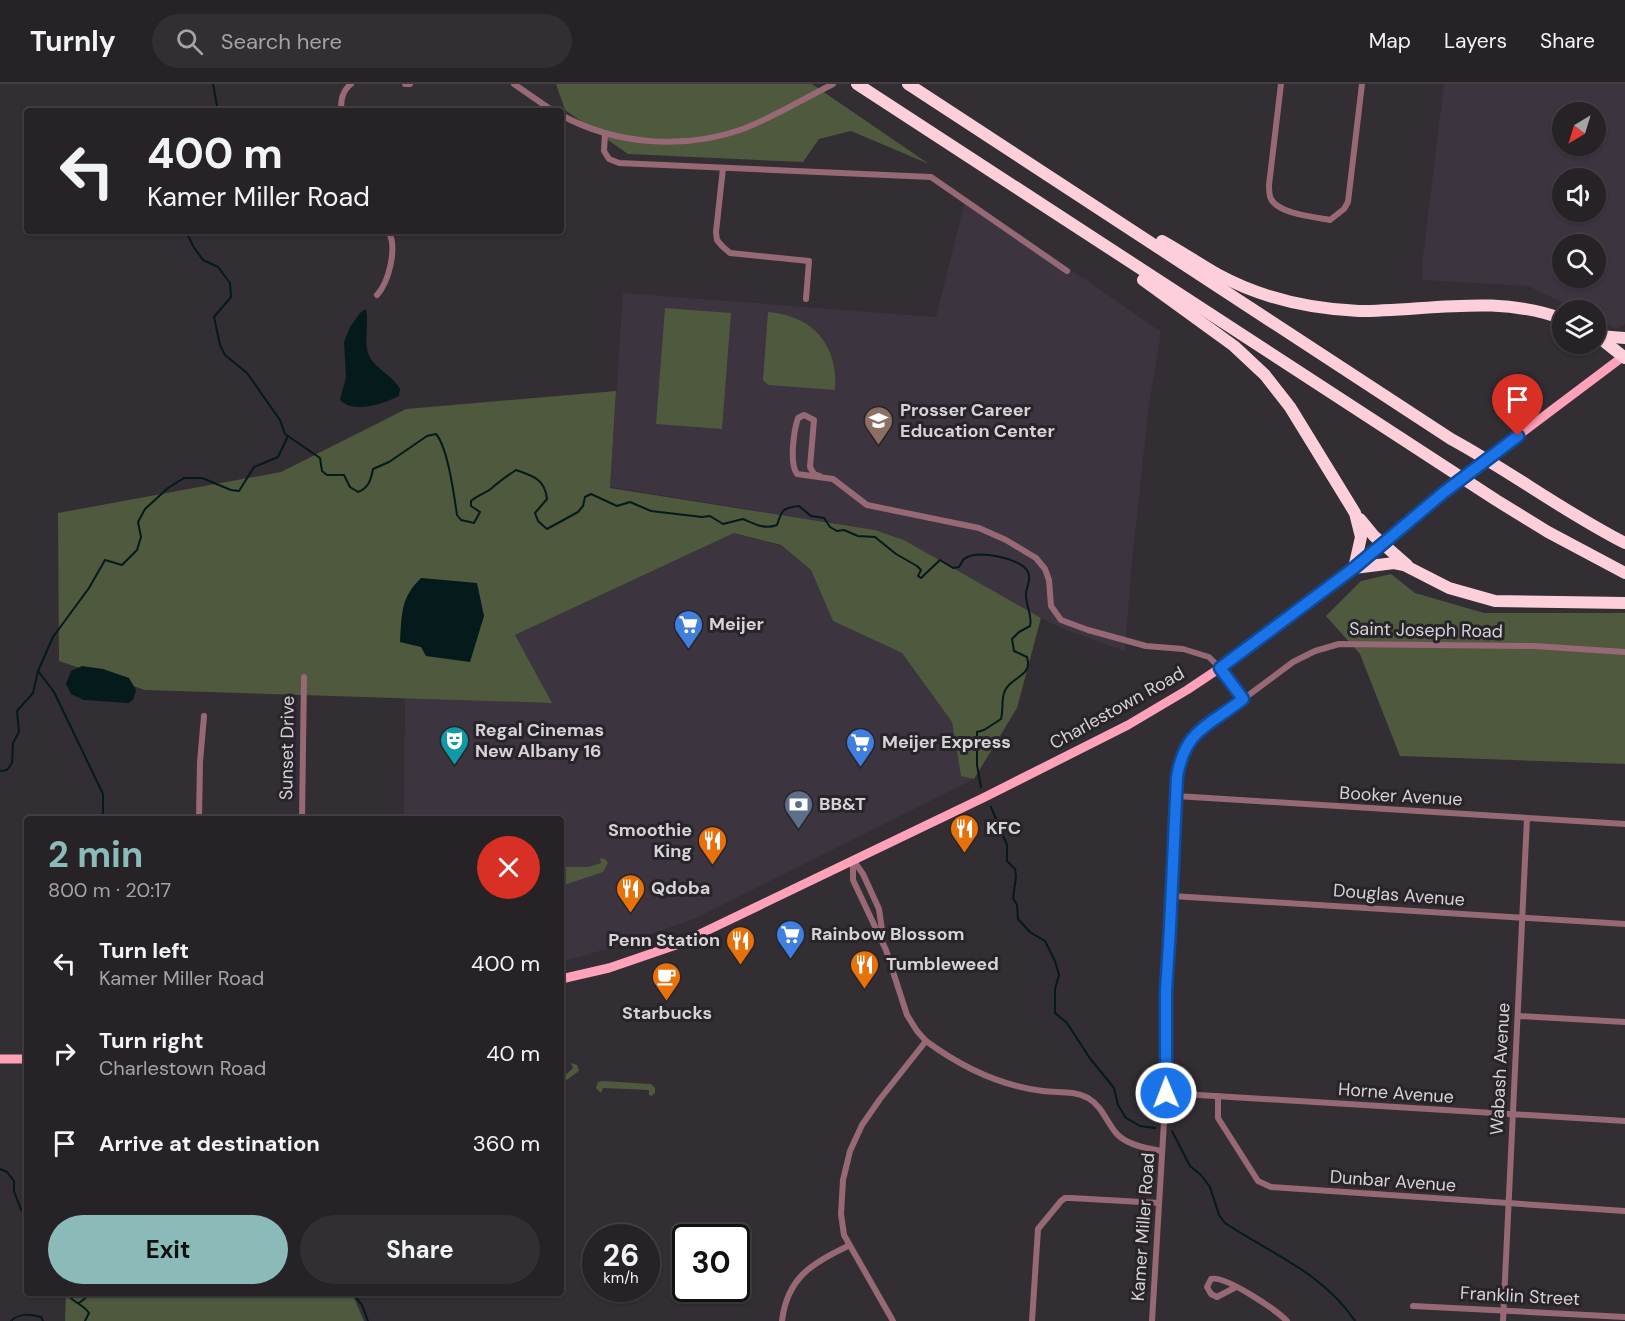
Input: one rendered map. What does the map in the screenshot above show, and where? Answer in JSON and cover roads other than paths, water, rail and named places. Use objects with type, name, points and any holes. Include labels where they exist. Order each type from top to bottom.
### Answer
[{"type":"highway","points":[[856,84],[1496,500],[1548,532],[1625,573]]},
{"type":"highway","points":[[908,84],[1451,439],[1479,454],[1567,511],[1625,543]]},
{"type":"highway","points":[[998,176],[1197,319],[1265,375],[1290,407],[1355,513],[1374,536],[1412,569]]},
{"type":"highway","points":[[1072,191],[1217,274],[1257,292],[1298,304],[1339,310],[1379,311],[1507,306],[1552,315]]},
{"type":"highway","points":[[1606,336],[1625,338]]},
{"type":"highway","points":[[1606,342],[1624,356]]},
{"type":"highway","points":[[1355,513],[1361,537],[1354,568],[1394,563],[1412,569],[1449,588],[1495,600],[1625,603]]},
{"type":"main road","name":"Charlestown Road","points":[[564,978],[609,968],[679,945],[1128,725],[1220,668],[1354,568],[1443,493],[1624,356]]},
{"type":"main road","points":[[0,1059],[24,1059]]},
{"type":"street","points":[[341,108],[341,98],[351,84]]},
{"type":"street","points":[[514,84],[549,108]]},
{"type":"street","points":[[1281,84],[1269,185],[1270,196],[1282,210],[1330,220],[1344,209],[1348,202],[1362,84]]},
{"type":"street","points":[[564,117],[604,134],[635,140],[666,142],[711,138],[756,123],[829,86]]},
{"type":"street","points":[[604,134],[604,151],[609,159],[619,163],[931,177],[1067,272]]},
{"type":"street","points":[[723,168],[717,240],[730,253],[809,261],[806,299]]},
{"type":"street","points":[[377,295],[383,288],[393,247],[390,234]]},
{"type":"street","points":[[820,476],[800,475],[793,468],[795,432],[797,421],[801,416],[808,415],[814,420],[810,467],[814,474],[833,479],[867,505],[980,528],[1006,540],[1036,558],[1045,569],[1049,580],[1053,612],[1066,623],[1146,646],[1192,651],[1209,657],[1243,699]]},
{"type":"street","name":"Saint Joseph Road","points":[[1243,699],[1298,659],[1339,644],[1534,646],[1625,652]]},
{"type":"street","name":"Sunset Drive","points":[[302,816],[304,677]]},
{"type":"street","name":"Kamer Miller Road","points":[[1152,1321],[1166,1093],[1166,991],[1179,765],[1188,743],[1202,727],[1243,699]]},
{"type":"street","points":[[199,816],[204,716]]},
{"type":"street","name":"Booker Avenue","points":[[1176,796],[1625,824]]},
{"type":"street","name":"Wabash Avenue","points":[[1503,1321],[1527,818]]},
{"type":"street","points":[[853,860],[863,874],[879,909],[884,947]]},
{"type":"street","points":[[853,860],[853,880],[884,947],[907,1015],[926,1041],[992,1079],[1042,1091],[1076,1093],[1087,1098],[1097,1104],[1119,1136],[1139,1146],[1162,1151]]},
{"type":"street","name":"Douglas Avenue","points":[[1172,896],[1625,924]]},
{"type":"street","points":[[1518,1016],[1625,1022]]},
{"type":"street","points":[[893,1321],[869,1277],[848,1246],[842,1229],[843,1180],[850,1151],[862,1125],[926,1041]]},
{"type":"street","name":"Horne Avenue","points":[[1166,1093],[1625,1121]]},
{"type":"street","name":"Dunbar Avenue","points":[[1218,1096],[1218,1118],[1258,1181],[1278,1189],[1625,1211]]},
{"type":"street","points":[[1032,1321],[1038,1229],[1061,1201],[1071,1197],[1159,1203]]},
{"type":"street","points":[[782,1321],[783,1310],[791,1288],[804,1273],[819,1259],[848,1246]]},
{"type":"street","points":[[1236,1287],[1287,1321]]},
{"type":"street","name":"Franklin Street","points":[[1413,1306],[1625,1317]]},
{"type":"waterway","points":[[213,84],[216,108]]},
{"type":"waterway","points":[[187,234],[203,260],[218,267],[230,283],[231,297],[214,317],[220,345],[225,355],[247,373],[280,420],[285,434],[320,458],[322,471],[327,475],[344,475],[350,487],[358,492],[367,486],[373,469],[389,462],[427,436],[436,434],[447,461],[457,515],[461,520],[474,523],[480,512],[471,506],[471,501],[516,470],[537,479],[544,487],[547,499],[535,513],[538,521],[547,529],[578,512],[583,506],[585,497],[591,494],[617,506],[630,502],[651,511],[710,516],[723,524],[743,519],[768,527],[777,525],[786,509],[799,506],[811,516],[824,518],[830,527],[837,531],[844,530],[858,536],[875,537],[896,554],[917,566],[921,570],[918,576],[921,578],[940,560],[953,568],[959,567],[964,559],[978,555],[997,556],[1022,566],[1027,570],[1029,576],[1026,597],[1031,622],[1030,626],[1012,639],[1014,651],[1027,657],[1028,667],[1006,689],[1001,719],[977,732],[977,765],[981,787]]},
{"type":"waterway","points":[[0,771],[7,770],[12,763],[13,743],[19,732],[17,711],[33,693],[38,671],[53,637],[89,588],[105,560],[122,565],[137,550],[141,537],[138,522],[145,509],[168,488],[184,478],[202,478],[239,491],[254,467],[278,457],[288,436]]},
{"type":"waterway","points":[[38,671],[54,692],[103,794],[103,816]]},
{"type":"waterway","points":[[991,807],[1007,845],[1007,861],[1015,869],[1013,898],[1017,905],[1018,919],[1030,932],[1045,941],[1055,961],[1059,975],[1055,989],[1055,1013],[1067,1023],[1089,1057],[1114,1088],[1118,1105],[1126,1118],[1140,1126],[1155,1128]]},
{"type":"waterway","points":[[1172,1131],[1190,1166],[1210,1187],[1219,1215],[1225,1223],[1312,1277],[1342,1304],[1355,1321]]},
{"type":"waterway","points":[[0,1169],[7,1172],[14,1181],[14,1191],[21,1210],[24,1212]]},
{"type":"waterway","points":[[68,1296],[89,1313],[85,1321]]},
{"type":"waterway","points":[[79,1303],[88,1296]]},
{"type":"waterway","points":[[354,1296],[362,1305],[368,1321]]},
{"type":"waterway","points":[[11,1321],[21,1315],[41,1317],[43,1321]]},
{"type":"place","name":"Prosser Career Education Center","points":[[879,446]]},
{"type":"place","name":"Meijer","points":[[688,650]]},
{"type":"place","name":"Regal Cinemas New Albany 16","points":[[454,766]]},
{"type":"place","name":"Meijer Express","points":[[861,768]]},
{"type":"place","name":"BB&T","points":[[798,830]]},
{"type":"place","name":"KFC","points":[[965,854]]},
{"type":"place","name":"Smoothie King","points":[[713,866]]},
{"type":"place","name":"Qdoba","points":[[630,914]]},
{"type":"place","name":"Rainbow Blossom","points":[[790,960]]},
{"type":"place","name":"Penn Station","points":[[741,966]]},
{"type":"place","name":"Tumbleweed","points":[[865,990]]},
{"type":"place","name":"Starbucks","points":[[667,1002]]}]
